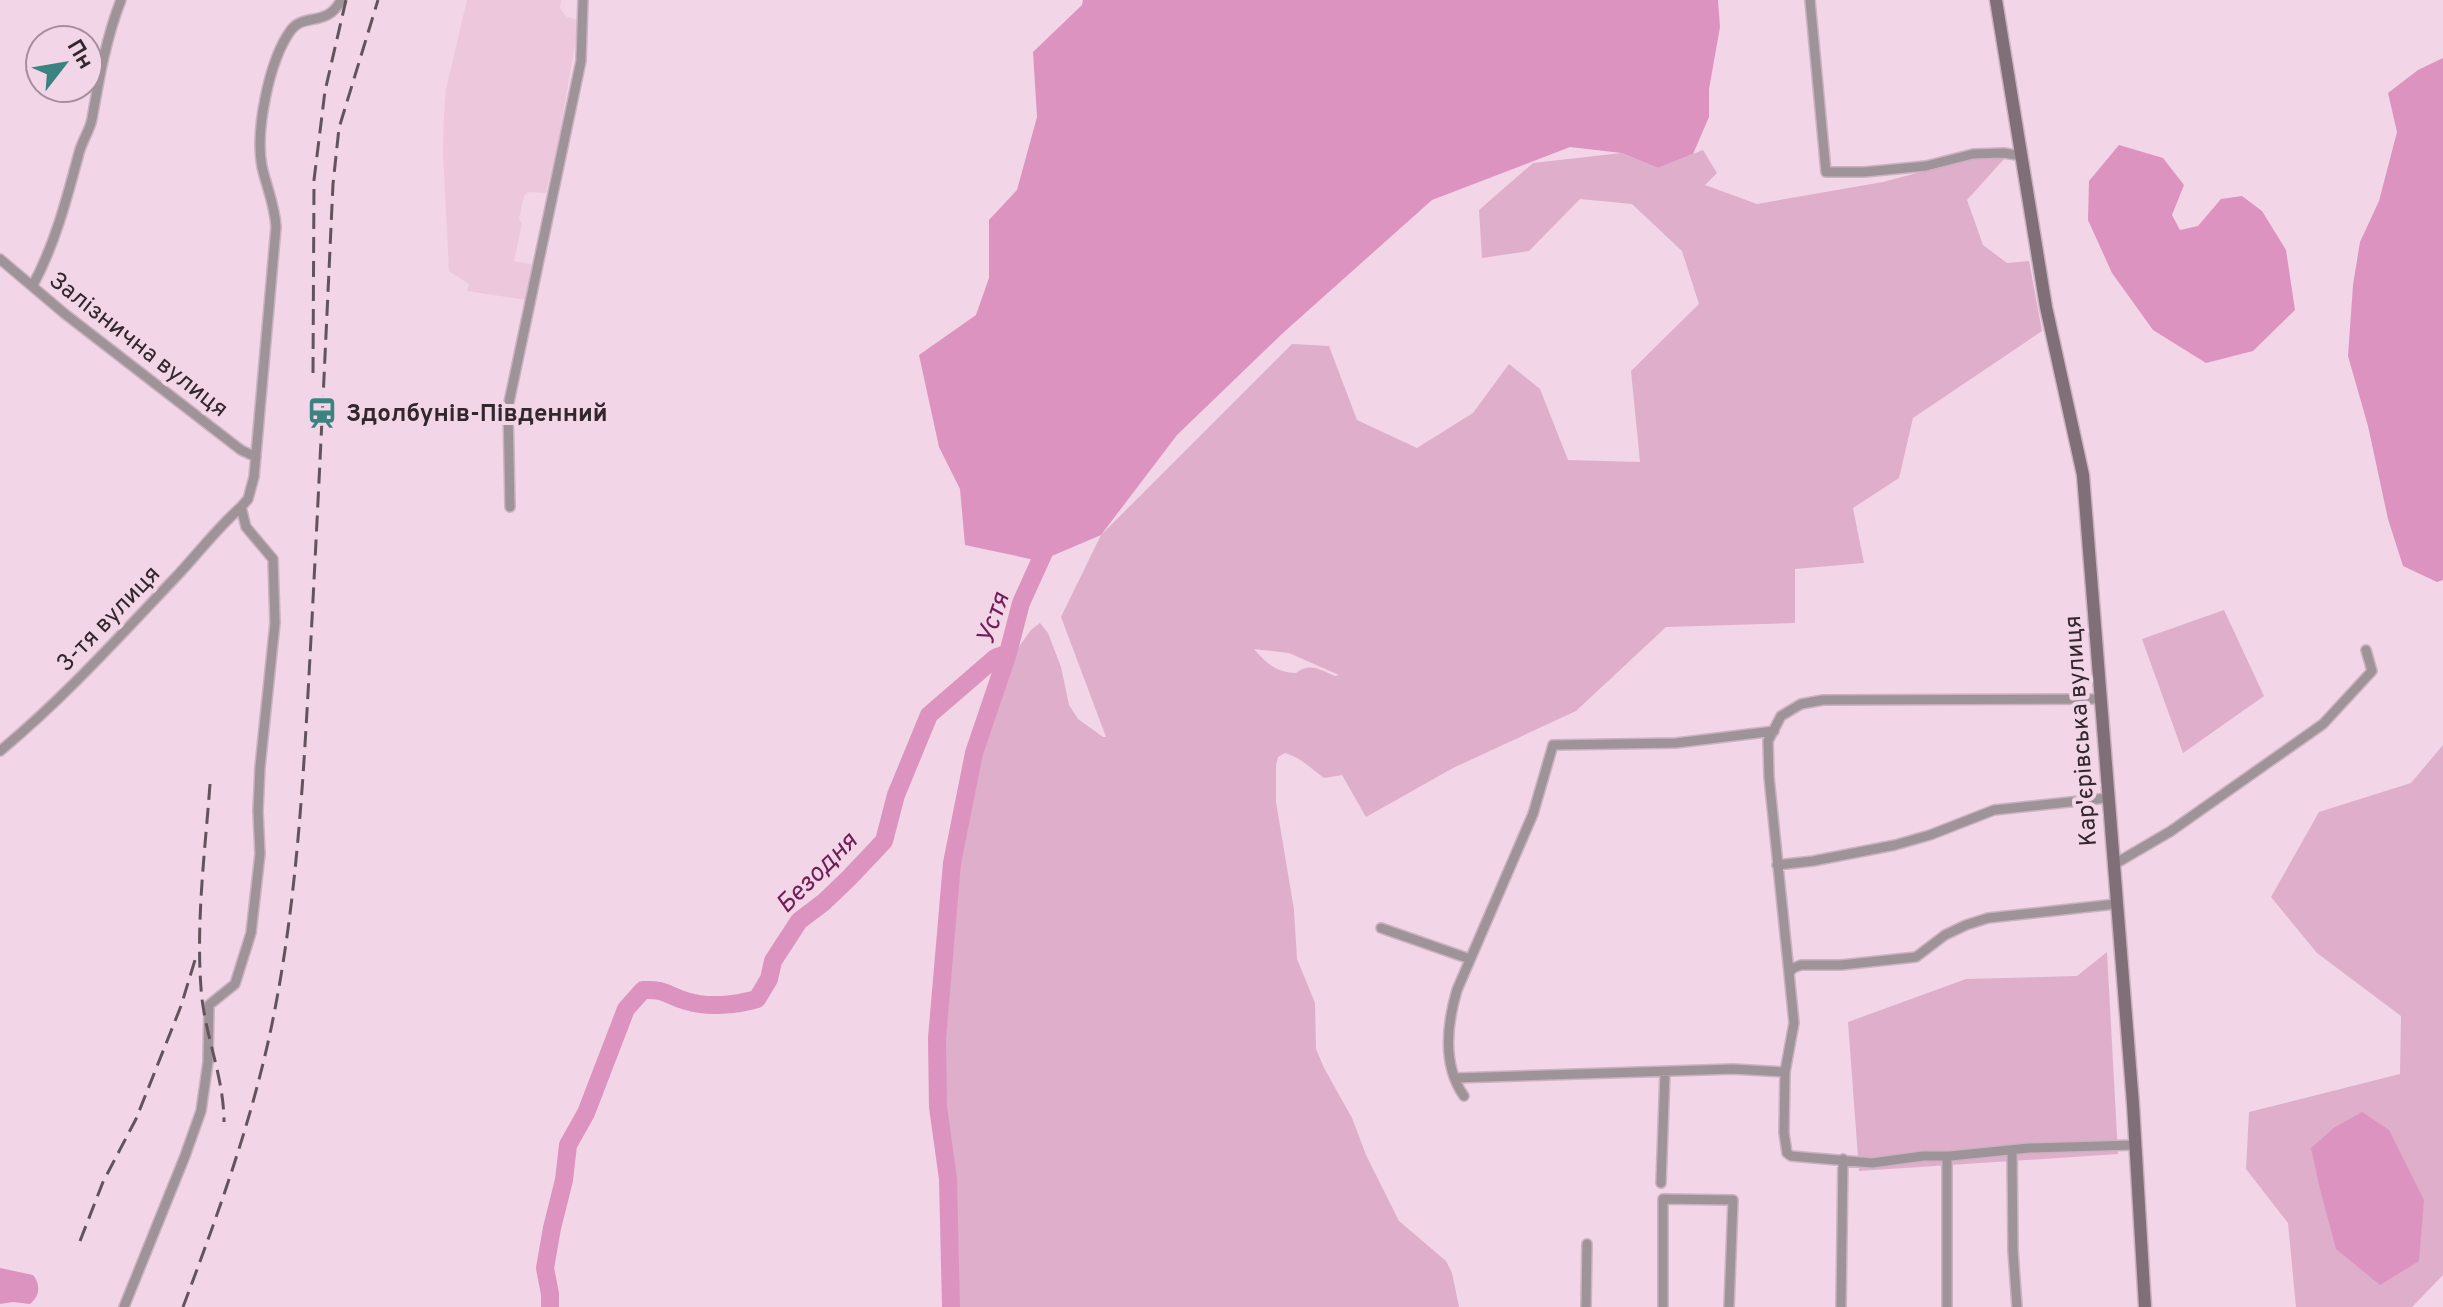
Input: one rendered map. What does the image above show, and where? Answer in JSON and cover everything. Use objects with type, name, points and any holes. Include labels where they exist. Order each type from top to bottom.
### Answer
[{"type":"street","points":[[33,285],[71,186],[79,151],[91,121],[106,49],[121,0]]},
{"type":"street","points":[[124,1307],[201,1111],[208,1062],[209,1005],[235,984],[251,933],[260,854],[260,767],[275,623],[273,559],[246,527],[241,507],[248,499],[254,477],[276,227],[275,208],[263,167],[263,112],[277,59],[288,33],[302,21],[328,15],[341,0]]},
{"type":"street","points":[[510,507],[508,407],[581,61],[583,0]]},
{"type":"street","points":[[1810,0],[1826,172],[1926,166],[1973,154],[2022,156]]},
{"type":"street","name":"Кар'єрівська вулиця","points":[[1996,0],[2046,307],[2083,475],[2145,1307]]},
{"type":"street","name":"Залізнична вулиця","points":[[0,259],[77,324],[241,450],[256,457]]},
{"type":"street","name":"3-тя вулиця","points":[[0,751],[54,703],[241,507]]},
{"type":"street","points":[[2113,865],[2171,831],[2323,724],[2372,671],[2366,650]]},
{"type":"street","points":[[2099,699],[1823,700],[1801,704],[1781,716],[1768,741],[1777,865],[1794,1023],[1785,1072],[1784,1133],[1787,1153],[1791,1156],[1872,1163],[1923,1156],[2135,1145]]},
{"type":"street","points":[[1464,1096],[1455,1078],[1449,1054],[1450,1016],[1470,959],[1533,814],[1553,745],[1676,743],[1774,731]]},
{"type":"street","points":[[1777,865],[1895,845],[1994,810],[2107,798]]},
{"type":"street","points":[[1789,973],[1801,965],[1841,965],[1916,957],[1945,935],[1988,918],[2116,904]]},
{"type":"street","points":[[1381,928],[1470,959]]},
{"type":"street","points":[[1455,1078],[1733,1069],[1785,1072]]},
{"type":"street","points":[[1661,1183],[1665,1073]]},
{"type":"street","points":[[2012,1150],[2017,1307]]},
{"type":"street","points":[[1947,1156],[1947,1307]]},
{"type":"street","points":[[1841,1307],[1843,1159]]},
{"type":"street","points":[[1663,1307],[1663,1199],[1733,1200],[1729,1307]]},
{"type":"street","points":[[1586,1307],[1587,1244]]},
{"type":"shaded area","points":[[467,0],[561,0],[560,8],[567,17],[579,20],[559,139],[546,193],[528,192],[524,196],[519,219],[522,223],[514,261],[534,265],[527,300],[467,291],[469,284],[449,271],[444,115],[446,89]]},
{"type":"shaded area","points":[[1083,0],[1718,0],[1720,27],[1709,89],[1709,117],[1693,154],[1658,168],[1622,153],[1570,147],[1432,200],[1284,332],[1177,435],[1101,535],[1040,561],[965,545],[960,489],[939,447],[919,355],[976,315],[989,278],[989,220],[1017,190],[1037,117],[1033,52],[1082,5]]},
{"type":"shaded area","points":[[2443,58],[2443,580],[2437,582],[2403,566],[2388,519],[2368,426],[2348,356],[2353,285],[2360,242],[2379,201],[2397,132],[2388,93],[2418,70]]},
{"type":"shaded area","points":[[2119,145],[2163,158],[2184,185],[2172,215],[2180,230],[2198,226],[2221,199],[2242,196],[2262,211],[2286,250],[2295,310],[2253,351],[2206,363],[2153,330],[2112,273],[2088,220],[2089,181]]},
{"type":"shaded area","points":[[1703,150],[1717,173],[1705,185],[1757,204],[1883,182],[1977,157],[2004,159],[1967,200],[1983,245],[2007,263],[2029,261],[2042,331],[1913,418],[1899,478],[1853,508],[1864,563],[1795,569],[1795,623],[1666,627],[1576,711],[1453,768],[1366,817],[1342,775],[1324,778],[1291,755],[1285,753],[1278,757],[1276,802],[1294,910],[1297,959],[1315,1003],[1316,1049],[1352,1118],[1366,1155],[1399,1221],[1446,1261],[1452,1273],[1459,1307],[954,1307],[951,1178],[941,1106],[942,1036],[960,859],[981,755],[1013,655],[1040,623],[1048,633],[1061,667],[1069,705],[1078,719],[1106,737],[1061,617],[1101,535],[1292,344],[1329,346],[1357,420],[1417,448],[1473,413],[1509,364],[1540,389],[1568,460],[1640,462],[1631,371],[1699,304],[1682,251],[1632,204],[1580,199],[1529,251],[1482,258],[1479,210],[1533,163],[1622,153],[1658,168]],"holes":[[[1254,649],[1289,653],[1339,675],[1311,668],[1296,673],[1283,671],[1268,663]]]},
{"type":"shaded area","points":[[2224,610],[2264,696],[2183,753],[2142,639]]},
{"type":"shaded area","points":[[2443,745],[2443,1275],[2412,1307],[2296,1307],[2288,1223],[2246,1169],[2249,1112],[2400,1074],[2401,1016],[2317,953],[2271,897],[2319,812],[2411,783]]},
{"type":"shaded area","points":[[2107,952],[2118,1154],[1859,1171],[1848,1022],[1966,979],[2077,976]]},
{"type":"shaded area","points":[[2362,1112],[2389,1130],[2424,1200],[2419,1261],[2380,1285],[2336,1249],[2311,1148],[2335,1127]]},
{"type":"shaded area","points":[[0,1268],[33,1275],[38,1290],[30,1304],[0,1304]]},
{"type":"waterway","name":"Устя","points":[[951,1307],[948,1179],[938,1107],[937,1038],[952,863],[974,753],[1008,653],[1021,603],[1050,539]]},
{"type":"waterway","name":"Безодня","points":[[550,1307],[545,1268],[564,1180],[568,1145],[586,1113],[626,1009],[643,990],[661,991],[686,1001],[713,1005],[757,999],[769,979],[773,961],[799,921],[824,902],[884,841],[896,795],[929,715],[995,658],[1008,653]]},
{"type":"railway","points":[[313,373],[314,180],[325,91],[346,0]]},
{"type":"railway","points":[[183,1307],[255,1096],[281,976],[299,832],[306,735],[333,184],[339,128],[378,0]]},
{"type":"railway","points":[[210,784],[200,963],[203,1005],[221,1088],[224,1122]]},
{"type":"railway","points":[[80,1241],[103,1182],[136,1119],[181,1006],[195,960]]},
{"type":"place","name":"Здолбунів-Південний","points":[[322,413]]}]
